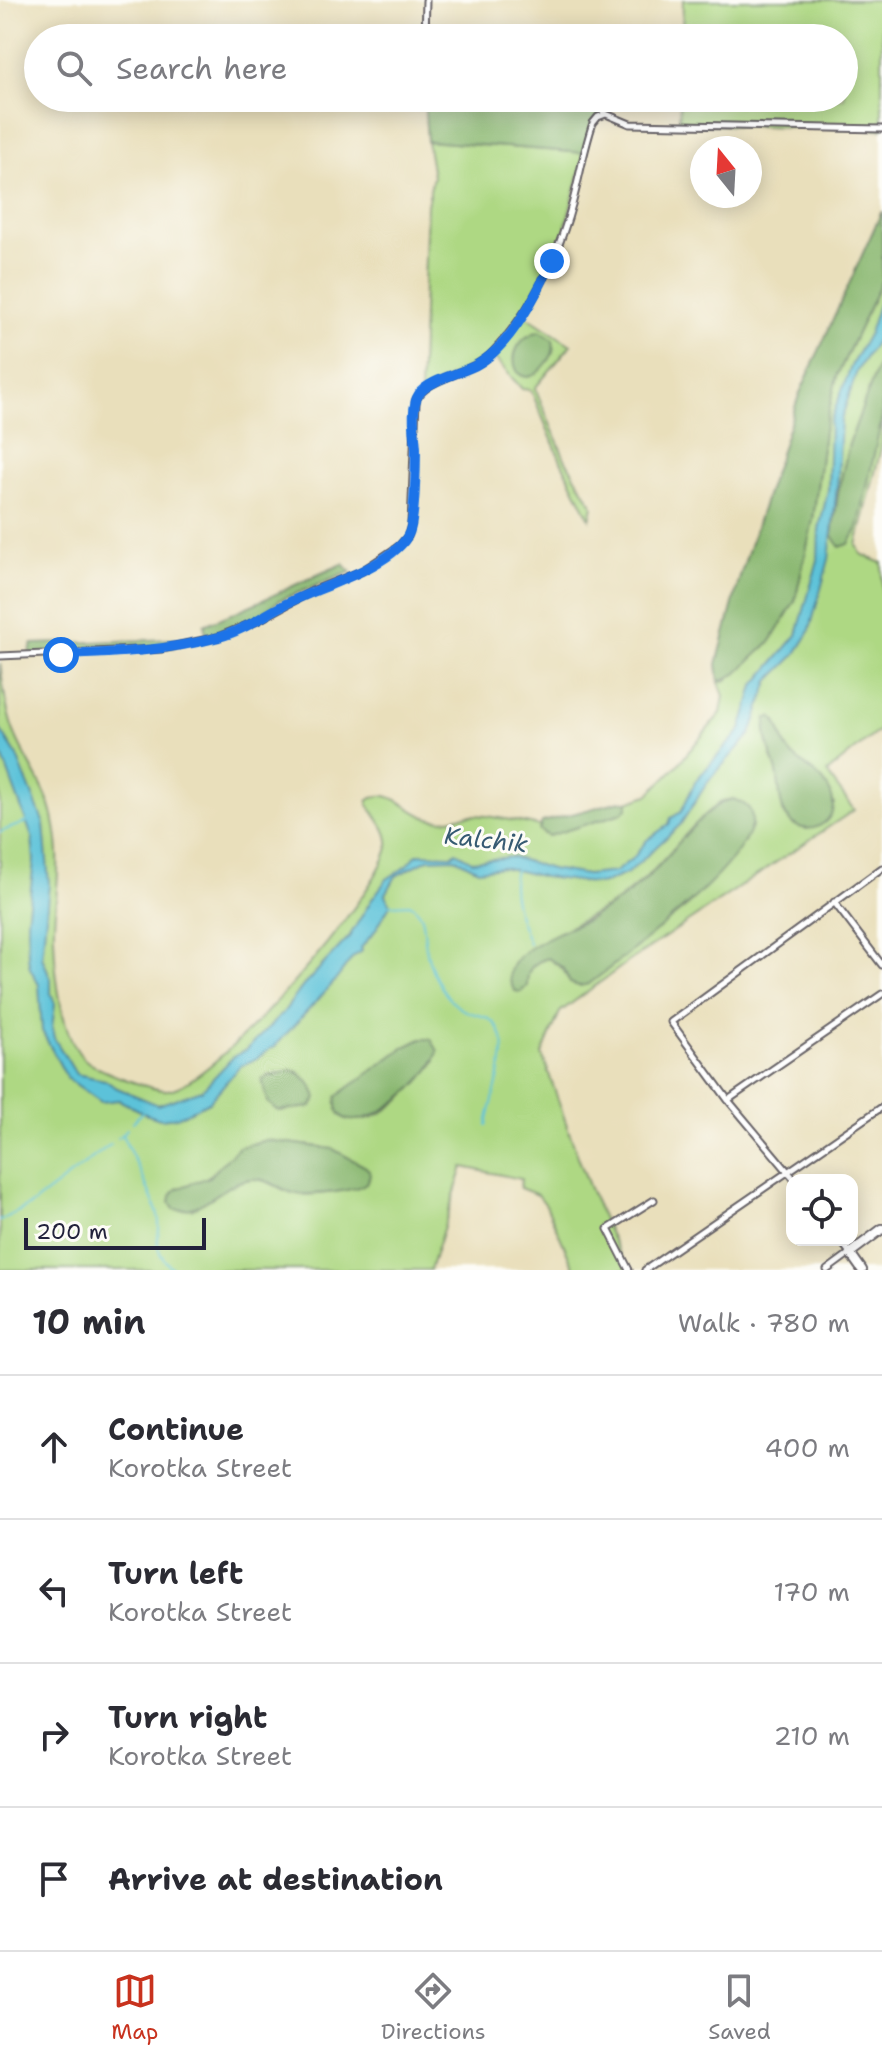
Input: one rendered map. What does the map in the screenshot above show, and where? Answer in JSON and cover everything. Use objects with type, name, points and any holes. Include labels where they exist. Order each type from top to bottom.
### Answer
[{"type":"main road","points":[[862,1270],[850,1253],[882,1229]]},
{"type":"street","points":[[425,24],[426,0]]},
{"type":"street","points":[[0,656],[79,655],[161,649],[218,637],[257,621],[312,591],[362,571],[399,546],[408,536],[411,525],[416,400],[425,388],[465,371],[492,354],[523,314],[540,287],[563,236],[593,123],[598,117],[606,114],[630,124],[882,129]]},
{"type":"street","points":[[789,1172],[728,1100],[671,1022],[882,868]]},
{"type":"street","points":[[834,902],[882,965]]},
{"type":"street","points":[[728,1100],[882,994]]},
{"type":"street","points":[[645,1270],[882,1107]]},
{"type":"street","points":[[629,1270],[608,1229],[654,1200]]},
{"type":"street","points":[[827,1270],[850,1253],[845,1246]]},
{"type":"green space","points":[[683,0],[882,0],[882,129],[679,124],[679,112],[858,112],[858,24],[682,24]]},
{"type":"green space","points":[[425,112],[606,114],[593,123],[585,153],[427,141]]},
{"type":"green space","points":[[427,141],[585,153],[563,236],[523,314],[571,345],[535,388],[565,459],[593,506],[590,519],[531,390],[522,389],[492,355],[420,393],[427,205],[433,176]]},
{"type":"green space","points":[[882,211],[882,280],[837,376],[824,431],[813,520],[795,601],[771,641],[736,674],[719,682],[717,664],[741,573],[799,395]]},
{"type":"green space","points":[[882,280],[882,354],[849,444],[839,488],[882,418],[882,444],[857,545],[861,554],[882,563],[882,728],[827,773],[854,810],[625,964],[560,1012],[542,1054],[591,1191],[629,1270],[575,1270],[546,1205],[538,1195],[520,1188],[521,1179],[463,1167],[430,1270],[0,1270],[0,663],[11,723],[45,793],[54,823],[58,864],[54,926],[56,968],[61,1004],[71,1039],[79,1052],[95,1066],[139,1084],[168,1090],[190,1080],[255,1024],[292,985],[356,905],[378,871],[388,847],[385,830],[368,801],[384,796],[435,819],[471,815],[505,819],[539,826],[543,834],[549,836],[628,807],[628,802],[648,795],[675,768],[721,713],[724,696],[719,682],[727,680],[795,601],[813,519],[824,431],[837,376]],"holes":[[[776,721],[789,751],[819,778],[834,804],[806,829],[792,824],[783,812],[778,774],[768,745]],[[733,799],[743,804],[750,813],[752,828],[686,907],[589,983],[579,986],[570,983],[563,969],[548,958],[534,962],[527,972],[532,947],[616,902],[649,875],[722,801]],[[421,1039],[436,1061],[409,1091],[385,1111],[360,1120],[342,1114],[337,1107],[337,1097],[403,1048]],[[281,1073],[310,1084],[317,1098],[306,1107],[283,1111],[267,1075]],[[266,1141],[322,1147],[369,1179],[363,1184],[331,1193],[308,1194],[290,1192],[264,1180],[246,1180],[222,1190],[192,1209],[186,1186],[209,1176],[241,1149]]]},
{"type":"green space","points":[[540,331],[553,340],[553,352],[546,364],[526,377],[519,374],[515,366],[518,346],[526,337]]},
{"type":"green space","points":[[882,354],[882,418],[858,528],[849,544],[840,547],[832,534],[839,488],[849,444]]},
{"type":"green space","points":[[343,564],[351,572],[280,600],[252,621],[229,632],[207,637],[204,625]]},
{"type":"green space","points":[[174,639],[174,647],[29,655],[32,644]]},
{"type":"green space","points":[[772,717],[788,750],[820,777],[828,788],[833,800],[832,811],[820,825],[802,828],[785,814],[766,732],[767,718]]},
{"type":"green space","points":[[733,799],[750,810],[749,831],[736,854],[687,905],[589,984],[579,986],[570,983],[563,968],[548,958],[529,971],[527,986],[521,992],[515,991],[510,978],[512,966],[520,955],[624,897],[652,873],[711,810]]},
{"type":"green space","points":[[620,801],[628,802],[622,813],[549,836],[539,830],[542,822]]},
{"type":"green space","points":[[421,1039],[431,1039],[438,1051],[431,1066],[401,1098],[364,1118],[349,1120],[339,1113],[337,1096],[403,1048]]},
{"type":"green space","points":[[291,1070],[307,1080],[317,1098],[311,1107],[278,1111],[267,1102],[262,1079]]},
{"type":"green space","points":[[267,1140],[333,1149],[366,1167],[370,1172],[369,1179],[352,1189],[309,1194],[293,1193],[264,1180],[253,1179],[232,1185],[194,1207],[174,1209],[170,1203],[176,1189],[209,1177],[239,1147]]},
{"type":"water","points":[[882,292],[880,335],[857,371],[841,420],[829,559],[809,633],[795,655],[769,681],[751,734],[709,780],[680,825],[628,873],[599,884],[544,877],[502,867],[478,870],[455,858],[428,859],[396,876],[386,894],[390,905],[375,931],[335,981],[278,1043],[258,1058],[240,1066],[209,1102],[178,1117],[160,1119],[119,1100],[101,1102],[67,1078],[42,1031],[39,985],[28,957],[27,920],[34,861],[32,837],[0,750],[0,729],[16,754],[44,824],[49,884],[42,957],[51,979],[55,1004],[54,1038],[76,1074],[105,1080],[158,1105],[202,1090],[233,1057],[247,1049],[282,1014],[303,986],[349,937],[387,879],[408,865],[417,854],[453,855],[456,852],[472,861],[512,857],[551,869],[587,875],[615,872],[681,812],[696,780],[741,730],[754,686],[797,635],[818,560],[819,529],[828,490],[830,422],[852,364],[869,333]]},
{"type":"waterway","points":[[0,832],[29,821]]},
{"type":"waterway","name":"Kalchik","points":[[516,867],[514,896],[529,943]]},
{"type":"waterway","points":[[389,905],[410,904],[420,913],[430,963],[441,987],[457,1006],[489,1019],[499,1031],[503,1041],[503,1057],[487,1125]]},
{"type":"waterway","points":[[133,1122],[143,1111]]},
{"type":"waterway","points":[[118,1138],[127,1129]]},
{"type":"waterway","points":[[122,1135],[157,1212],[160,1253],[174,1270]]},
{"type":"waterway","points":[[0,1221],[32,1204],[111,1144]]},
{"type":"route","points":[[61,655],[161,649],[218,637],[257,621],[312,591],[362,571],[399,546],[408,536],[411,525],[416,400],[425,388],[481,363],[492,354],[523,314],[552,261]]}]
